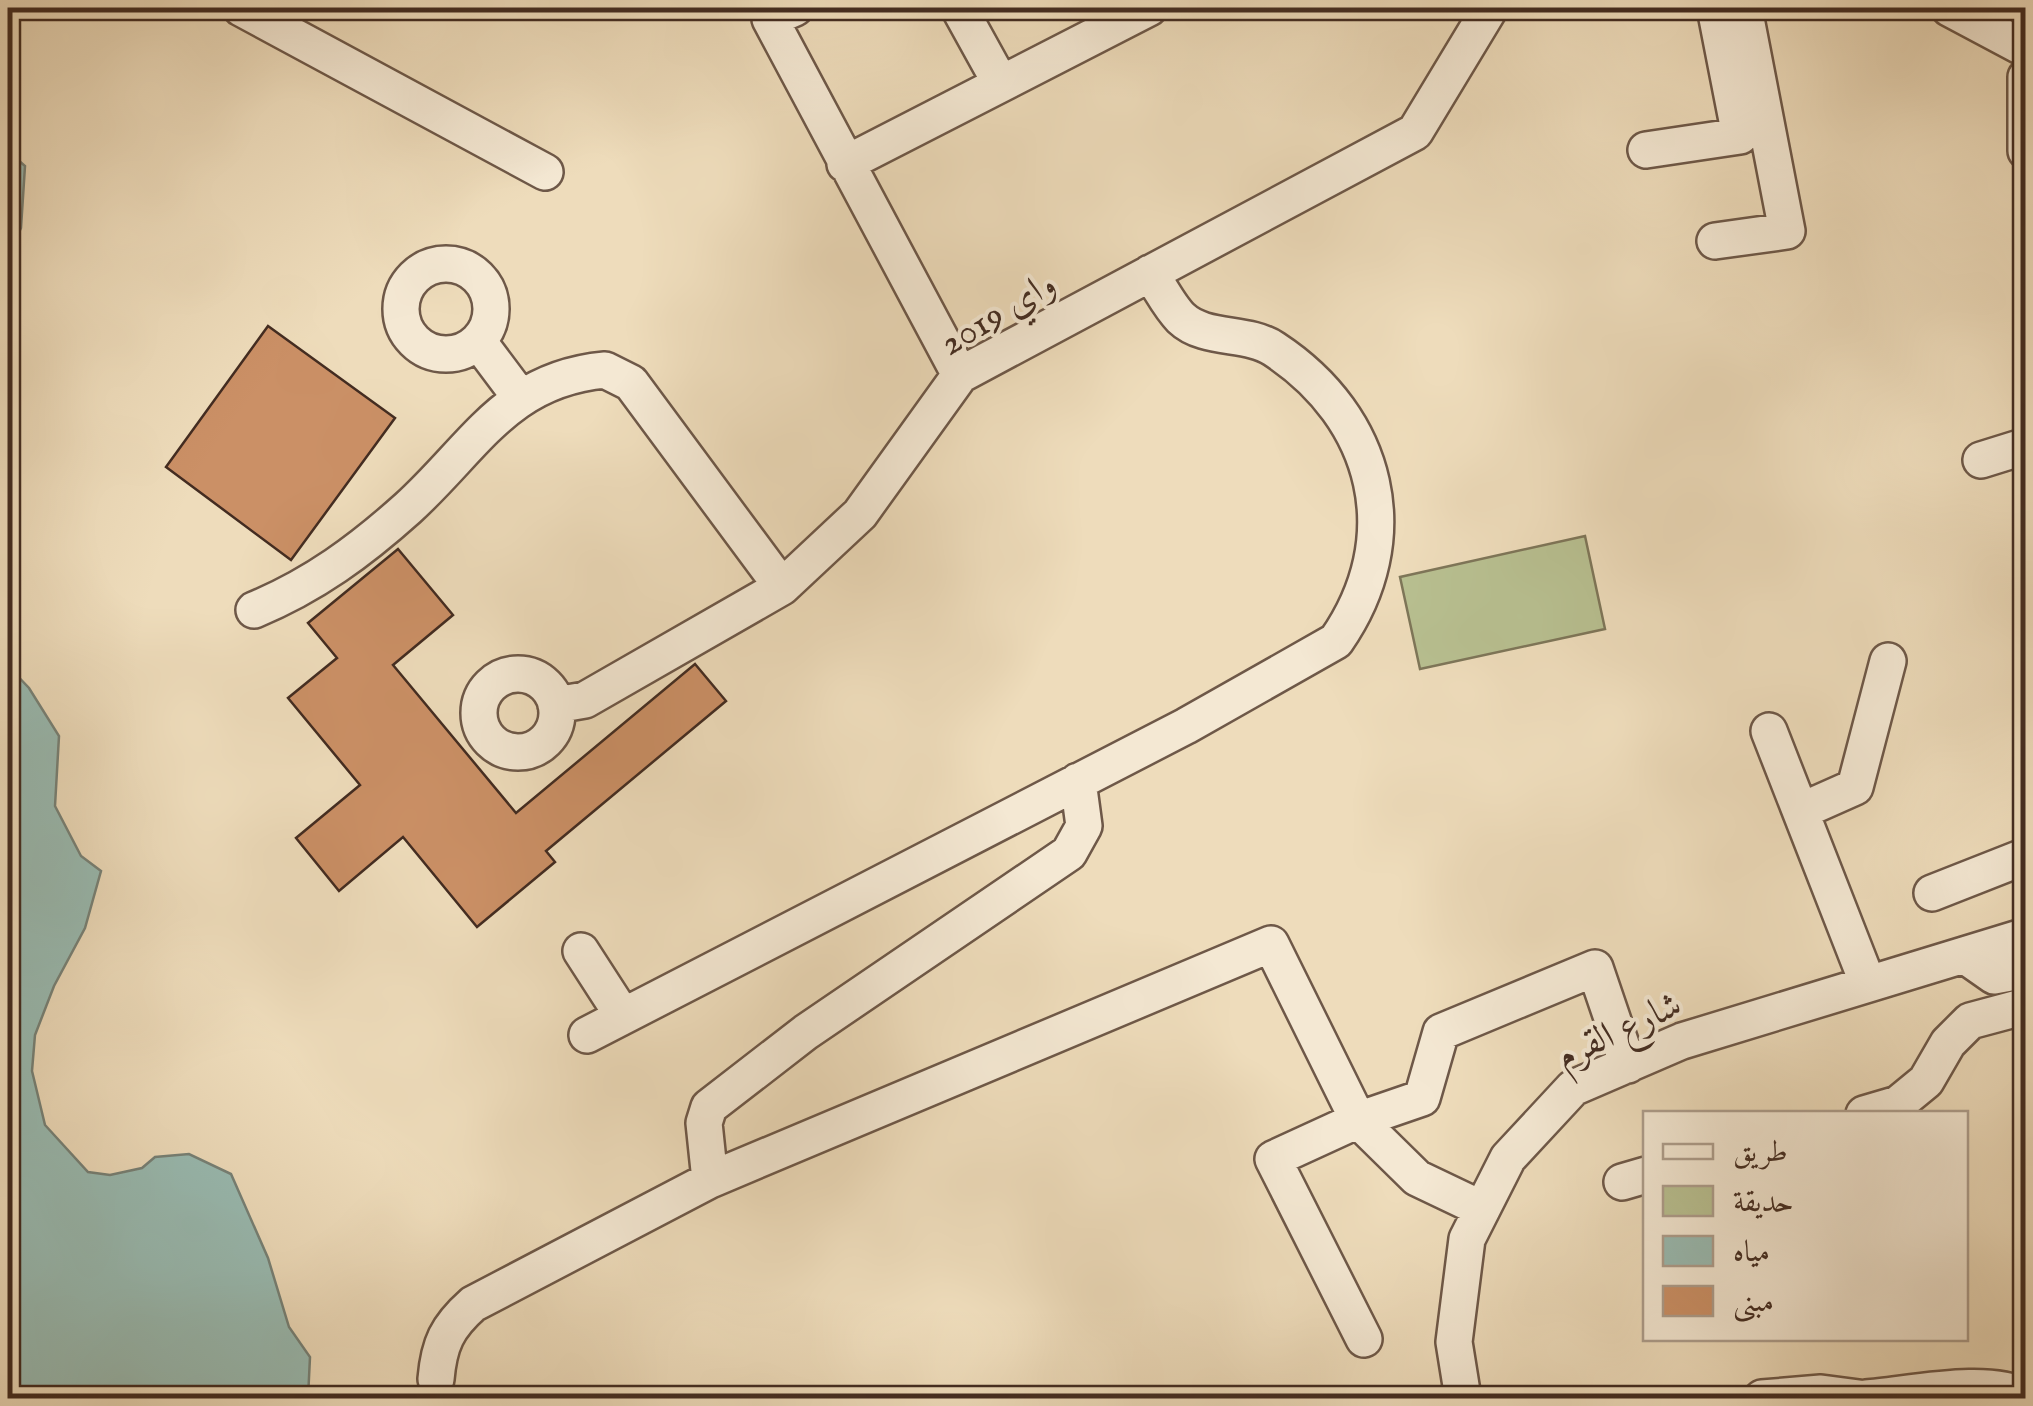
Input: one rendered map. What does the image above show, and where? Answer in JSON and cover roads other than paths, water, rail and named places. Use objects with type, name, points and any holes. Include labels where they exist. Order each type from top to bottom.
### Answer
[{"type":"street","points":[[241,8],[545,172]]},
{"type":"street","points":[[795,8],[770,20],[960,374]]},
{"type":"street","points":[[959,8],[1001,84]]},
{"type":"street","points":[[845,164],[1149,8]]},
{"type":"street","name":"واي 2019","points":[[556,705],[585,700],[782,587],[860,514],[960,374],[1414,132],[1490,8]]},
{"type":"street","points":[[1646,150],[1740,136],[1714,8]]},
{"type":"street","points":[[1715,241],[1787,230],[1744,8]]},
{"type":"street","points":[[1949,8],[2026,49]]},
{"type":"street","points":[[2026,77],[2026,151]]},
{"type":"street","points":[[587,1035],[1078,781],[1336,642],[1351,620],[1379,540],[1366,456],[1338,410],[1272,347],[1199,329],[1181,318],[1150,273]]},
{"type":"street","points":[[478,342],[520,397]]},
{"type":"street","points":[[254,610],[303,589],[351,557],[532,388],[587,372],[618,373],[631,383],[782,587]]},
{"type":"street","points":[[1982,460],[2026,446]]},
{"type":"street","points":[[1801,811],[1855,787],[1888,660]]},
{"type":"street","points":[[1769,731],[1868,984]]},
{"type":"street","points":[[710,1180],[704,1122],[709,1107],[806,1032],[1069,853],[1084,826],[1078,781]]},
{"type":"street","points":[[1932,893],[2026,856]]},
{"type":"street","name":"شارع القرم","points":[[1463,1398],[1454,1342],[1467,1239],[1508,1158],[1573,1088],[1682,1041],[2026,936]]},
{"type":"street","points":[[436,1379],[438,1350],[449,1325],[473,1304],[710,1180],[1271,944],[1358,1120],[1417,1178],[1482,1209]]},
{"type":"street","points":[[580,951],[623,1016]]},
{"type":"street","points":[[1964,955],[1994,976],[2026,970]]},
{"type":"street","points":[[1364,1339],[1274,1159],[1358,1120],[1422,1098],[1442,1032],[1594,968],[1628,1064]]},
{"type":"street","points":[[1874,1111],[1898,1104],[1926,1081],[1948,1043],[1970,1021],[2026,1006]]},
{"type":"street","points":[[1762,1398],[1822,1392],[1862,1398],[1986,1388],[2015,1391],[2026,1398]]},
{"type":"water","points":[[8,151],[25,166],[21,228],[8,257]]},
{"type":"water","points":[[8,666],[29,688],[59,736],[55,806],[81,856],[101,871],[85,928],[54,986],[35,1035],[32,1071],[45,1125],[88,1172],[110,1175],[142,1168],[155,1157],[189,1154],[231,1174],[268,1258],[289,1327],[310,1357],[308,1398],[8,1398]]}]
